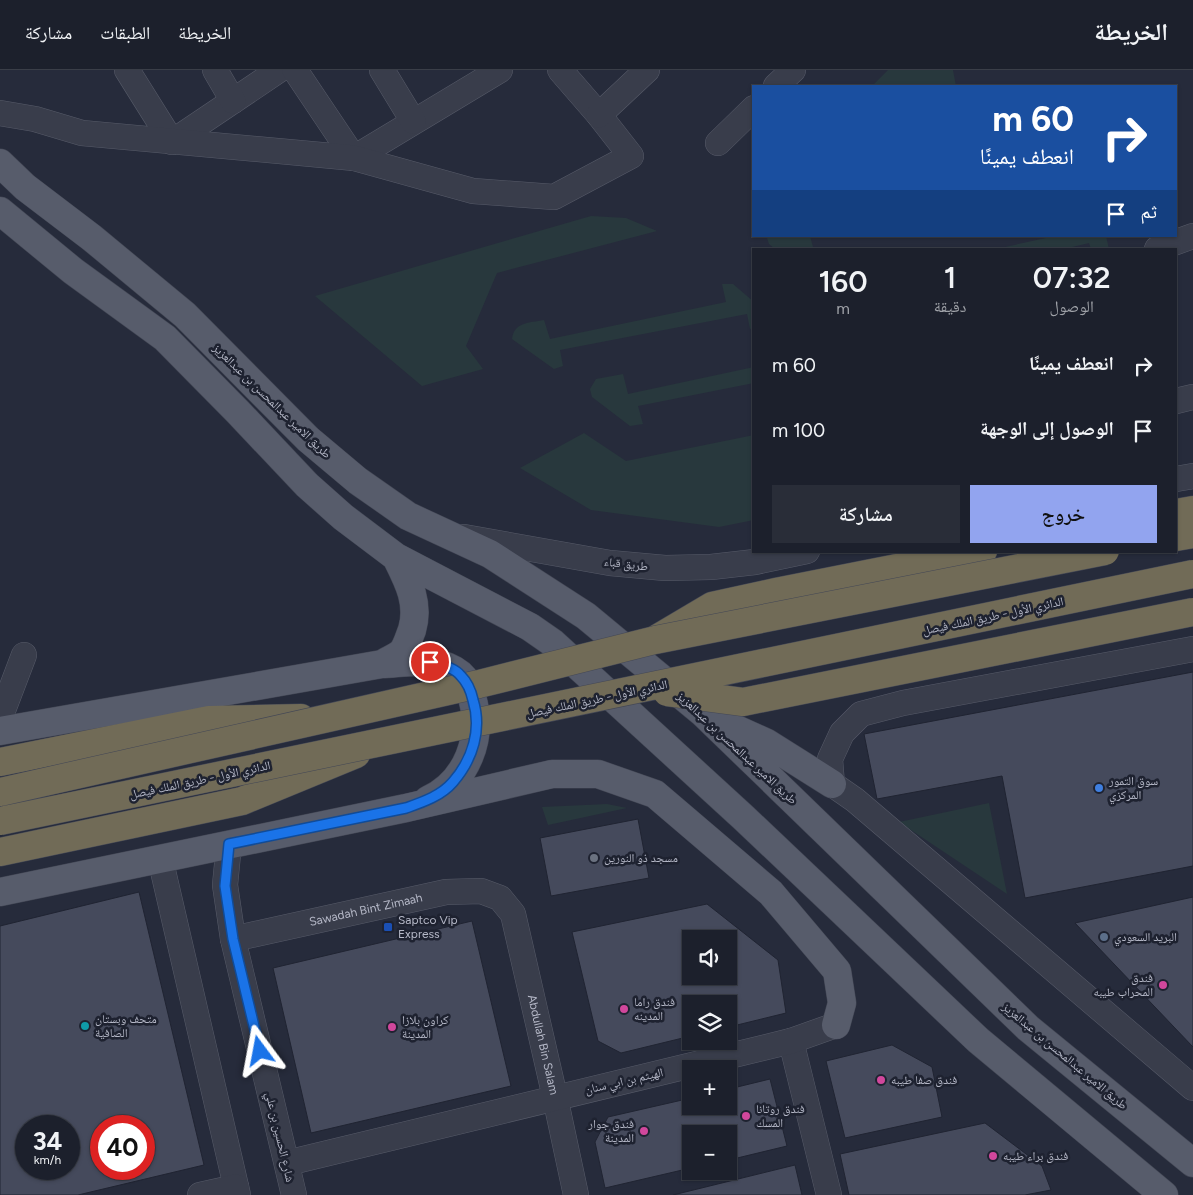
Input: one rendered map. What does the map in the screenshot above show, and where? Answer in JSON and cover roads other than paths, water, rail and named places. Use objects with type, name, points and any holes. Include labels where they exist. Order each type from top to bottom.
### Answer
[{"type":"highway","points":[[1177,513],[1193,510]]},
{"type":"highway","points":[[1177,537],[1193,534]]},
{"type":"highway","points":[[655,640],[712,606],[973,553]]},
{"type":"highway","points":[[0,792],[479,684],[655,640],[1095,553]]},
{"type":"highway","name":"الدائري الأول - طريق الملك فيصل","points":[[0,821],[645,689],[1193,574]]},
{"type":"highway","points":[[645,689],[743,702],[1193,612]]},
{"type":"highway","points":[[0,762],[209,720],[332,717]]},
{"type":"highway","points":[[0,852],[242,801],[384,742]]},
{"type":"main road","name":"طريق الامير عبدالمحسن بن عبدالعزيز","points":[[0,163],[26,187],[92,238],[185,315],[308,439],[358,481],[408,516],[490,554],[586,616],[703,714],[1028,1028],[1193,1163]]},
{"type":"main road","points":[[0,211],[73,271],[164,338],[307,485],[343,517],[396,557],[530,627],[553,643],[736,811],[978,1040],[1164,1195]]},
{"type":"main road","points":[[382,664],[402,652],[409,640],[415,620],[415,601],[396,557]]},
{"type":"main road","points":[[0,731],[382,664],[430,662],[448,667],[460,674],[469,686],[477,711],[476,737],[468,762],[452,784],[431,799],[406,808]]},
{"type":"main road","points":[[703,714],[767,744],[832,784]]},
{"type":"main road","points":[[0,892],[406,808],[552,774],[598,774],[655,794],[736,811]]},
{"type":"main road","points":[[655,794],[771,893],[838,971],[842,1003],[836,1025]]},
{"type":"main road","points":[[736,811],[763,886]]},
{"type":"street","points":[[127,70],[172,142]]},
{"type":"street","points":[[215,70],[233,101]]},
{"type":"street","points":[[172,142],[279,70]]},
{"type":"street","points":[[295,70],[354,158]]},
{"type":"street","points":[[382,70],[413,121]]},
{"type":"street","points":[[354,158],[413,121],[471,77],[500,70]]},
{"type":"street","points":[[0,113],[36,119],[82,132],[354,158],[473,191],[554,197],[630,156],[599,115],[560,70]]},
{"type":"street","points":[[599,115],[648,70]]},
{"type":"street","points":[[777,85],[793,70]]},
{"type":"street","points":[[718,143],[752,110]]},
{"type":"street","points":[[1159,248],[1193,236]]},
{"type":"street","points":[[1177,401],[1193,398]]},
{"type":"street","points":[[1177,479],[1193,476]]},
{"type":"street","name":"طريق قباء","points":[[446,534],[610,563],[665,568],[711,568],[755,562],[798,553]]},
{"type":"street","points":[[1193,650],[903,703],[861,714],[842,733],[830,759],[832,784],[856,800],[1193,1088]]},
{"type":"street","points":[[0,718],[24,655]]},
{"type":"street","name":"شارع الحسين بن علي","points":[[229,844],[225,886],[233,939],[294,1195]]},
{"type":"street","points":[[160,858],[237,1191],[200,1195]]},
{"type":"street","name":"Sawadah Bint Zimaah","points":[[233,939],[446,892],[480,891],[500,898]]},
{"type":"street","name":"Abdullah Bin Salam","points":[[500,898],[513,914],[556,1098],[576,1195]]},
{"type":"street","name":"الهيثم بن ابي سنان","points":[[287,1163],[791,1042],[836,1025]]},
{"type":"street","points":[[791,1042],[829,1195]]},
{"type":"place","name":"سوق التمور المركزي","points":[[1099,788]]},
{"type":"place","name":"مسجد ذو النورين","points":[[594,858]]},
{"type":"place","name":"Saptco Vip Express","points":[[388,927]]},
{"type":"place","name":"البريد السعودي","points":[[1104,937]]},
{"type":"place","name":"فندق المحراب طيبه","points":[[1163,985]]},
{"type":"place","name":"فندق راما المدينه","points":[[624,1009]]},
{"type":"place","name":"متحف وبستان الصافية","points":[[85,1026]]},
{"type":"place","name":"كراون بلازا المدينة","points":[[392,1027]]},
{"type":"place","name":"فندق صفا طيبه","points":[[881,1080]]},
{"type":"place","name":"فندق روتانا المسك","points":[[746,1116]]},
{"type":"place","name":"فندق جوار المدينة","points":[[644,1131]]},
{"type":"place","name":"فندق براء طيبه","points":[[993,1156]]}]
